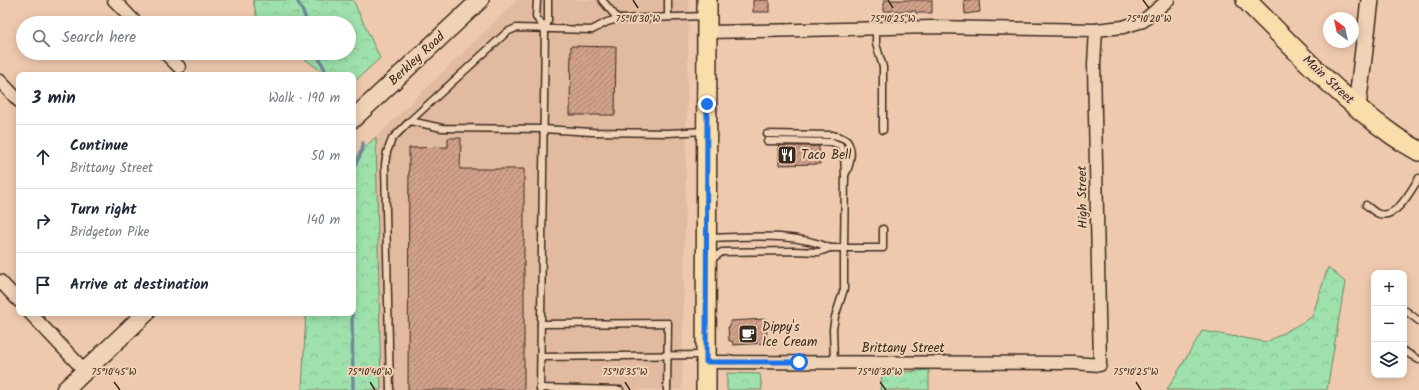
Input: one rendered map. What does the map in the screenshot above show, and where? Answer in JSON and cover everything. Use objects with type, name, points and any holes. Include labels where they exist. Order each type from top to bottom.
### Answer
[{"type":"main road","name":"Main Street","points":[[1246,0],[1323,77],[1357,107],[1391,134],[1419,151]]},
{"type":"main road","points":[[706,390],[707,16]]},
{"type":"street","points":[[114,0],[129,16]]},
{"type":"street","name":"Berkley Road","points":[[356,116],[480,0]]},
{"type":"street","points":[[707,16],[876,28],[933,27],[1096,30],[1123,27],[1143,21],[1168,0]]},
{"type":"street","points":[[1357,107],[1370,0]]},
{"type":"street","name":"High Street","points":[[1096,30],[1094,64],[1100,365]]},
{"type":"street","points":[[172,60],[179,67]]},
{"type":"street","points":[[0,81],[16,98]]},
{"type":"street","points":[[0,281],[16,298]]},
{"type":"street","points":[[33,316],[85,372]]},
{"type":"street","points":[[65,390],[143,316]]},
{"type":"street","name":"Brittany Street","points":[[706,358],[834,362],[1074,363],[1100,365]]},
{"type":"lane","points":[[537,0],[536,18],[545,29]]},
{"type":"lane","points":[[548,0],[548,21],[545,29],[540,389],[620,390]]},
{"type":"lane","points":[[602,0],[618,19]]},
{"type":"lane","points":[[668,0],[668,17]]},
{"type":"lane","points":[[390,390],[385,164],[387,152],[392,139],[507,32],[516,28],[592,30],[607,22],[618,19],[707,16]]},
{"type":"lane","points":[[876,28],[876,44],[883,67],[883,130]]},
{"type":"lane","points":[[410,121],[442,128],[543,129],[592,132],[668,133],[707,131]]},
{"type":"lane","points":[[767,138],[832,135],[840,136],[846,140],[850,148],[850,165],[845,175],[844,289],[834,323],[834,362]]},
{"type":"lane","points":[[1366,205],[1378,214],[1388,215],[1397,209],[1410,193],[1419,178]]},
{"type":"lane","points":[[706,263],[722,252],[819,252],[830,248],[883,248],[883,229]]},
{"type":"lane","points":[[707,238],[778,237],[820,244],[830,248]]},
{"type":"lane","points":[[1407,313],[1419,321]]},
{"type":"lane","points":[[541,324],[668,323],[667,390]]},
{"type":"lane","points":[[1407,352],[1419,360]]},
{"type":"lane","points":[[541,357],[667,355],[706,358]]},
{"type":"shaded area","points":[[517,0],[689,0],[682,390],[381,390],[376,137]]},
{"type":"green space","points":[[253,0],[353,0],[380,58],[356,80],[356,72],[322,72],[306,60],[356,60],[356,16],[256,16]]},
{"type":"green space","points":[[376,137],[381,390],[302,390],[306,316],[356,316],[356,155]]},
{"type":"green space","points":[[1328,267],[1345,282],[1327,390],[1167,390],[1202,331],[1267,342],[1312,317]]},
{"type":"green space","points":[[929,370],[929,390],[880,390],[882,374]]},
{"type":"green space","points":[[727,373],[760,374],[762,390],[727,390]]},
{"type":"building","points":[[753,0],[769,0],[769,12],[753,12]]},
{"type":"building","points":[[884,0],[932,0],[932,13],[916,13],[916,11],[884,11]]},
{"type":"building","points":[[964,0],[979,0],[980,12],[965,14]]},
{"type":"building","points":[[571,46],[616,47],[615,115],[570,115]]},
{"type":"building","points":[[448,138],[461,138],[460,169],[524,169],[524,390],[408,390],[409,148],[448,147]]},
{"type":"building","points":[[779,146],[819,146],[820,164],[779,165]]},
{"type":"building","name":"Dippy's Ice Cream","points":[[766,319],[767,343],[733,345],[732,341],[729,341],[728,327],[730,327],[730,321]]},
{"type":"waterway","points":[[297,0],[305,16]]},
{"type":"waterway","points":[[320,60],[326,72]]},
{"type":"waterway","points":[[356,163],[362,151],[363,143]]},
{"type":"waterway","points":[[352,316],[353,390]]},
{"type":"place","name":"Taco Bell","points":[[787,155]]},
{"type":"place","name":"Dippy's Ice Cream","points":[[748,334]]},
{"type":"route","points":[[707,104],[706,362],[799,362]]}]
